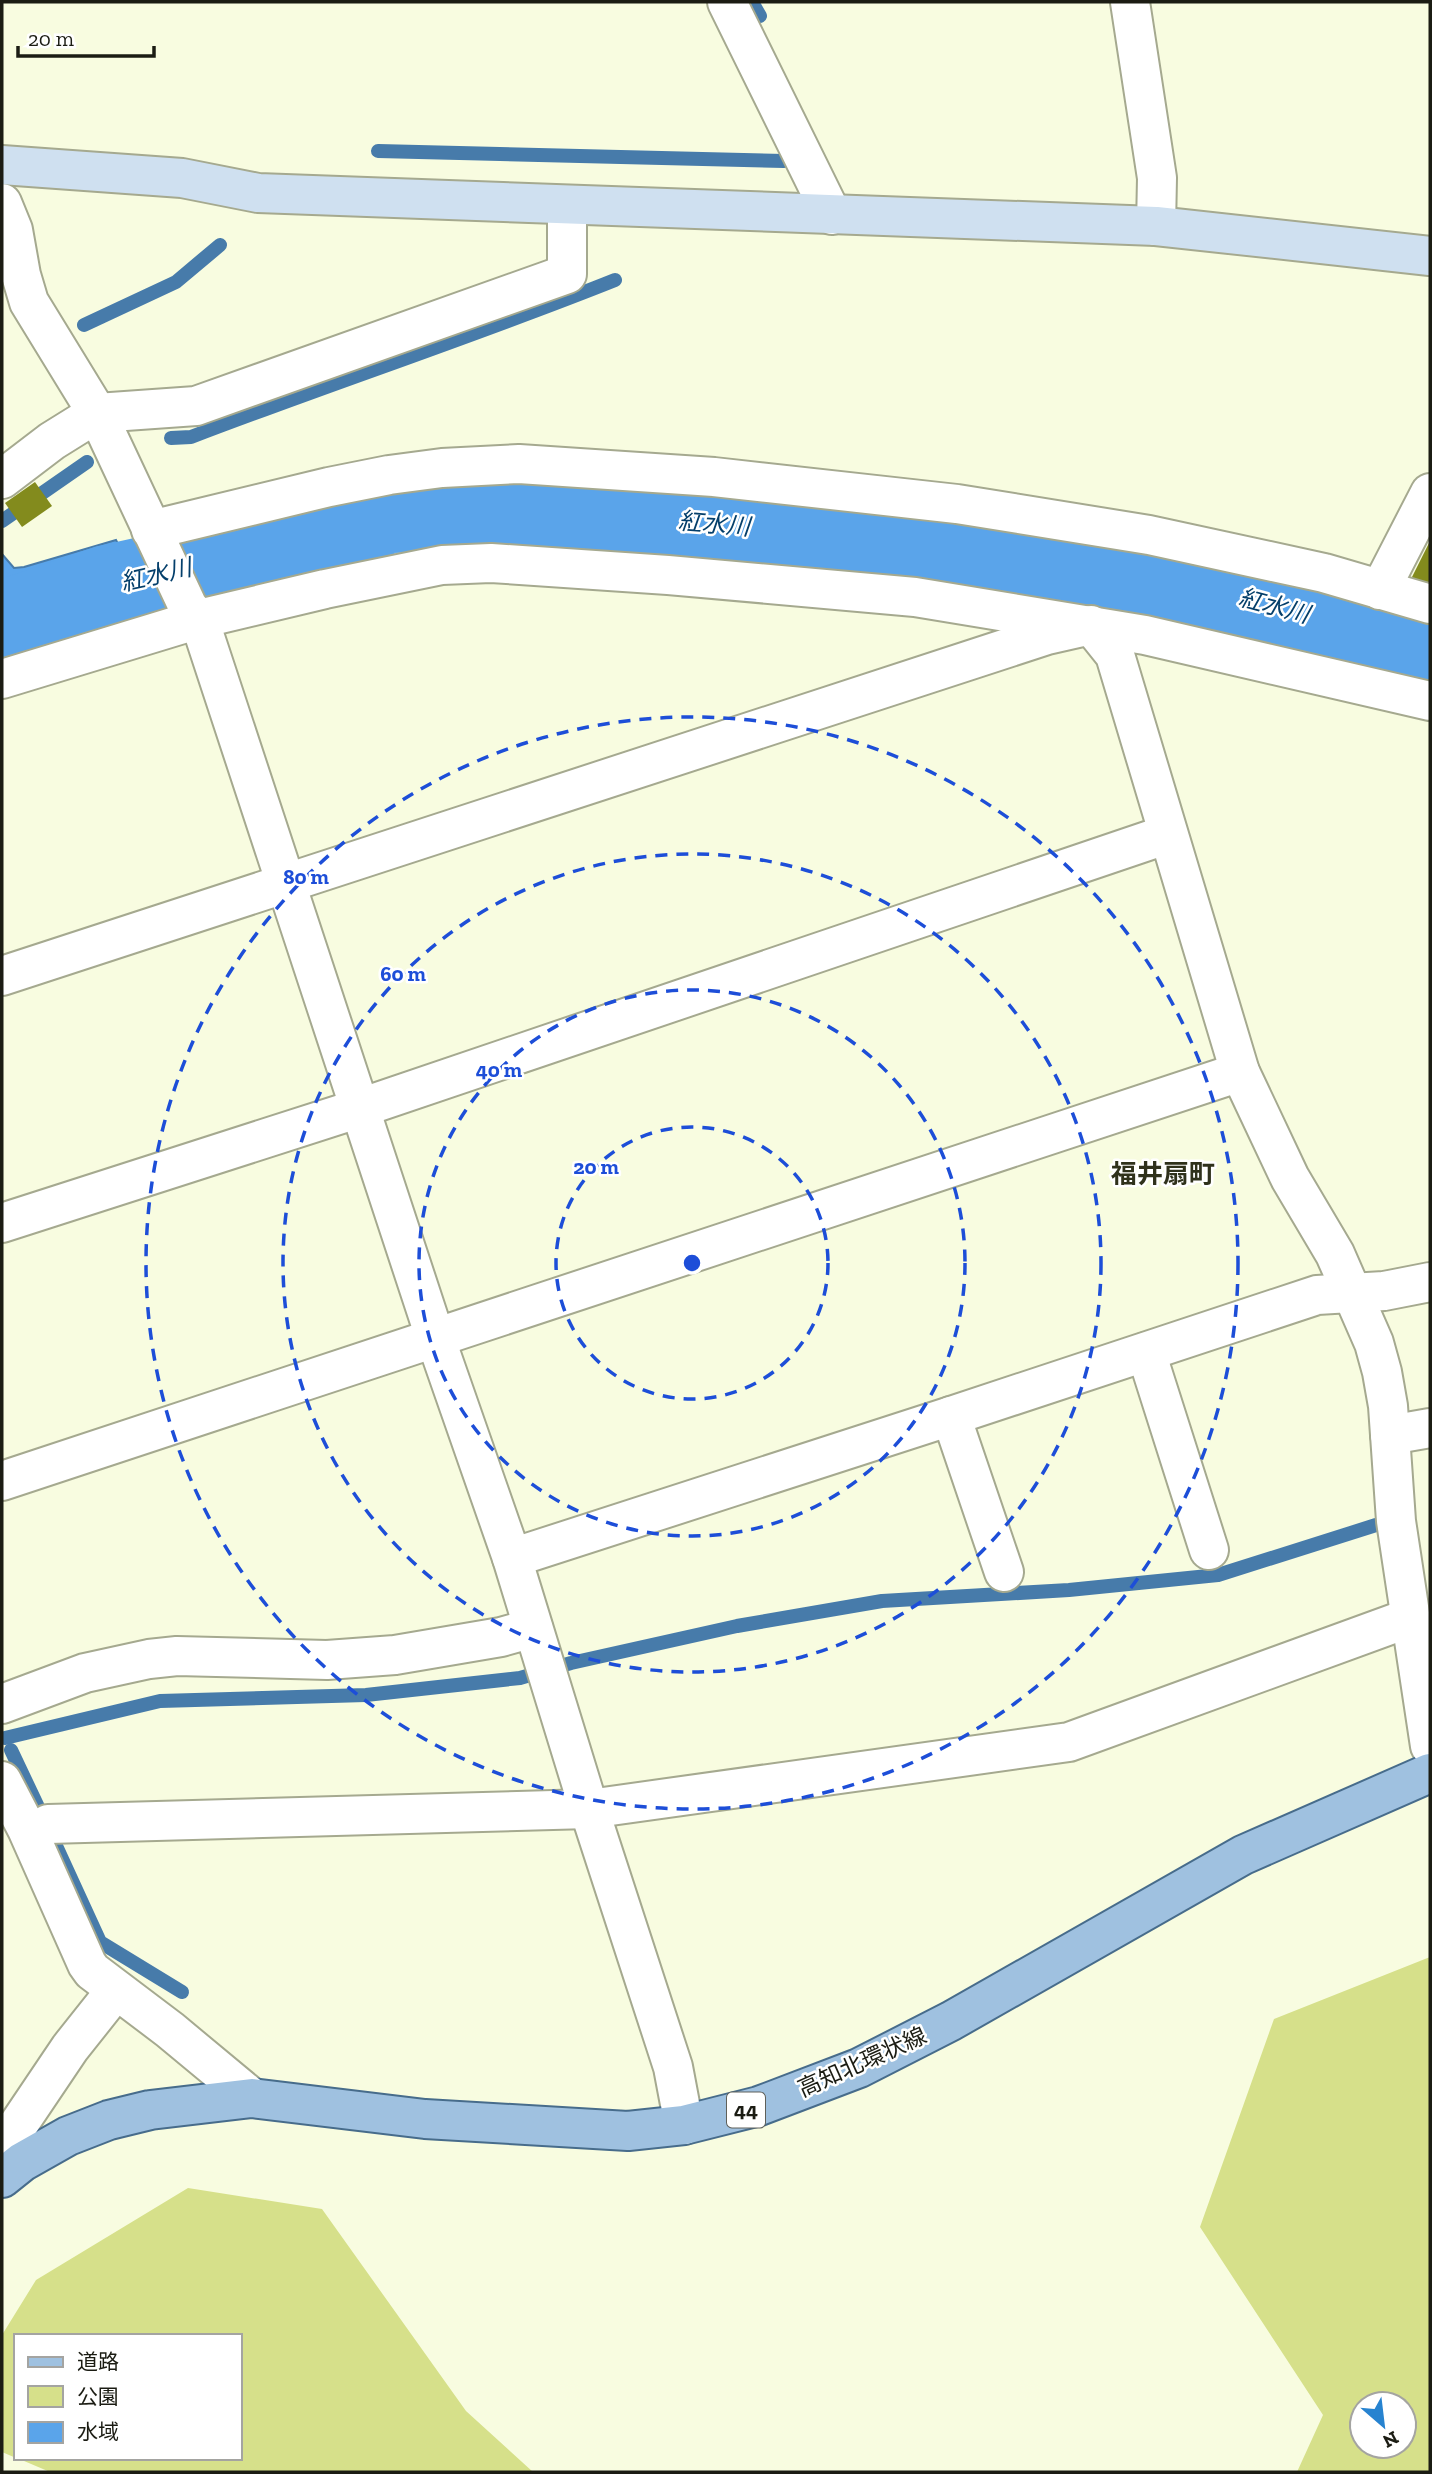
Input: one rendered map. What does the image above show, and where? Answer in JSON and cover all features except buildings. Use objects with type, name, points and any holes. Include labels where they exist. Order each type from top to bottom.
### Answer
[{"type":"main road","name":"高知北環状線","points":[[2,2178],[22,2162],[68,2136],[108,2120],[150,2110],[251,2098],[425,2119],[628,2131],[684,2125],[759,2106],[859,2068],[951,2021],[1243,1855],[1430,1773]]},
{"type":"street","points":[[727,2],[832,215]]},
{"type":"street","points":[[1130,2],[1157,178],[1156,226]]},
{"type":"street","points":[[2,165],[182,178],[258,193],[1156,226],[1430,256]]},
{"type":"street","points":[[2,203],[13,230],[29,302],[97,413],[152,533],[193,613],[436,1340],[512,1558],[673,2067],[684,2125]]},
{"type":"street","points":[[2,479],[52,441],[97,413],[196,406],[567,274],[567,206]]},
{"type":"street","points":[[152,533],[328,487],[389,475],[442,468],[519,464],[714,477],[957,504],[1149,535],[1324,573],[1430,604]]},
{"type":"street","points":[[1380,590],[1430,493]]},
{"type":"street","points":[[2,679],[193,613],[442,565],[491,563],[668,575],[915,597],[1145,635],[1430,701]]},
{"type":"street","points":[[1091,625],[1115,655],[1240,1072],[1290,1178],[1335,1254],[1352,1291],[1382,1372],[1396,1521],[1430,1746]]},
{"type":"street","points":[[2,976],[1047,635],[1091,625]]},
{"type":"street","points":[[2,1223],[360,1108],[1168,835]]},
{"type":"street","points":[[2,1481],[436,1340],[1240,1072]]},
{"type":"street","points":[[512,1558],[1317,1294],[1384,1291],[1430,1283]]},
{"type":"street","points":[[1146,1352],[1209,1550]]},
{"type":"street","points":[[951,1416],[1004,1572]]},
{"type":"street","points":[[1390,1435],[1430,1428]]},
{"type":"street","points":[[48,1824],[589,1808],[1069,1742],[1409,1618]]},
{"type":"street","points":[[2,1703],[85,1673],[149,1659],[177,1656],[327,1660],[395,1655],[501,1637],[541,1653]]},
{"type":"street","points":[[2,1781],[92,1971],[170,2030],[251,2098]]},
{"type":"street","points":[[2,2148],[70,2048],[116,1990]]},
{"type":"green space","points":[[1430,1957],[1430,2472],[1297,2472],[1323,2415],[1200,2227],[1274,2019]]},
{"type":"green space","points":[[188,2188],[322,2209],[466,2411],[533,2472],[50,2472],[22,2460],[242,2460],[242,2334],[14,2334],[14,2457],[2,2452],[2,2335],[36,2280]]},
{"type":"water","points":[[116,540],[145,595],[137,614],[2,659],[2,554],[14,568],[24,567]]},
{"type":"waterway","points":[[752,2],[760,16]]},
{"type":"waterway","points":[[378,151],[784,161]]},
{"type":"waterway","points":[[84,325],[176,282],[220,245]]},
{"type":"waterway","points":[[171,438],[191,437],[615,280]]},
{"type":"waterway","points":[[2,521],[87,462]]},
{"type":"waterway","name":"紅水川","points":[[2,622],[107,586],[220,561],[391,512],[528,509],[949,543],[1182,582],[1430,647]]},
{"type":"waterway","points":[[5,1738],[160,1701],[366,1695],[520,1678],[571,1663],[737,1626],[882,1601],[1069,1590],[1218,1575],[1376,1525]]},
{"type":"waterway","points":[[11,1750],[38,1807]]},
{"type":"waterway","points":[[56,1846],[100,1942],[182,1992]]},
{"type":"district","name":"福井扇町","points":[[1163,1174]]}]
